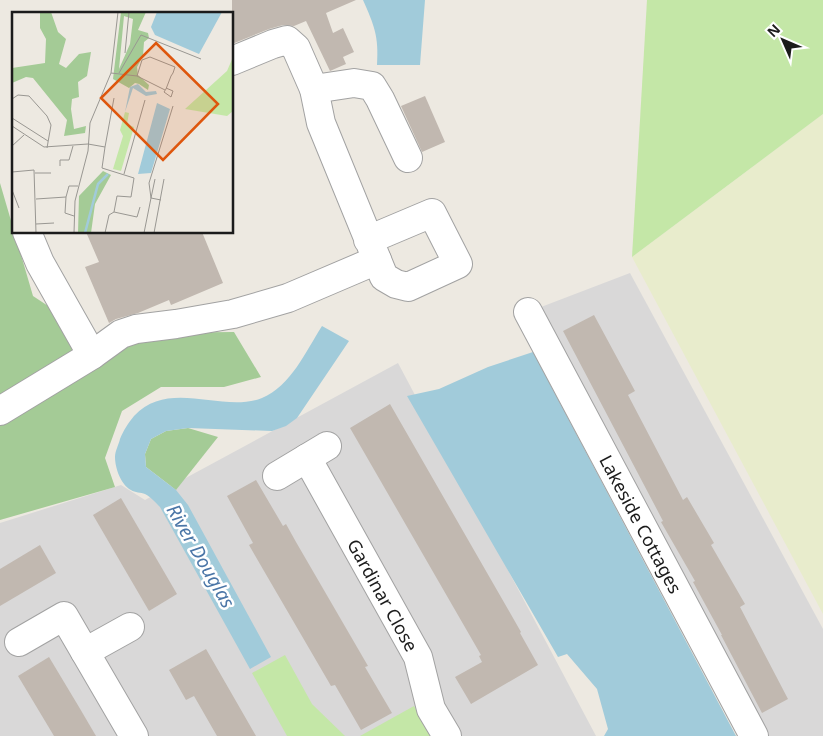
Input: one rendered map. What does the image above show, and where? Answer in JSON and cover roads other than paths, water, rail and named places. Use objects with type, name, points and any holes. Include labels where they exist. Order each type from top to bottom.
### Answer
[{"type":"street","points":[[0,411],[92,356],[121,334],[136,328],[176,324],[233,314],[288,298],[372,250],[321,123],[314,89],[296,48],[287,40],[272,44],[234,60]]},
{"type":"street","points":[[314,89],[354,83],[372,86],[408,158]]},
{"type":"street","points":[[28,234],[40,263],[92,356]]},
{"type":"street","name":"Lakeside Cottages","points":[[528,312],[754,736]]},
{"type":"street","name":"Gardinar Close","points":[[277,476],[317,452],[418,658],[431,709],[447,736]]},
{"type":"street","points":[[19,642],[64,616],[134,736]]},
{"type":"street","points":[[85,652],[130,627]]},
{"type":"water","points":[[363,0],[425,0],[420,65],[377,65],[375,31]]},
{"type":"water","name":"River Douglas","points":[[322,326],[349,341],[297,418],[286,426],[272,431],[188,428],[166,431],[151,439],[145,454],[146,467],[176,490],[188,505],[271,657],[250,669],[160,507],[147,495],[127,488],[119,476],[116,466],[116,452],[121,436],[128,424],[134,416],[148,405],[164,399],[180,398],[246,402],[262,398],[272,392],[290,377]]},
{"type":"water","points":[[533,352],[736,736],[604,736],[608,729],[597,689],[567,654],[558,657],[407,396],[439,389],[488,367]]}]
